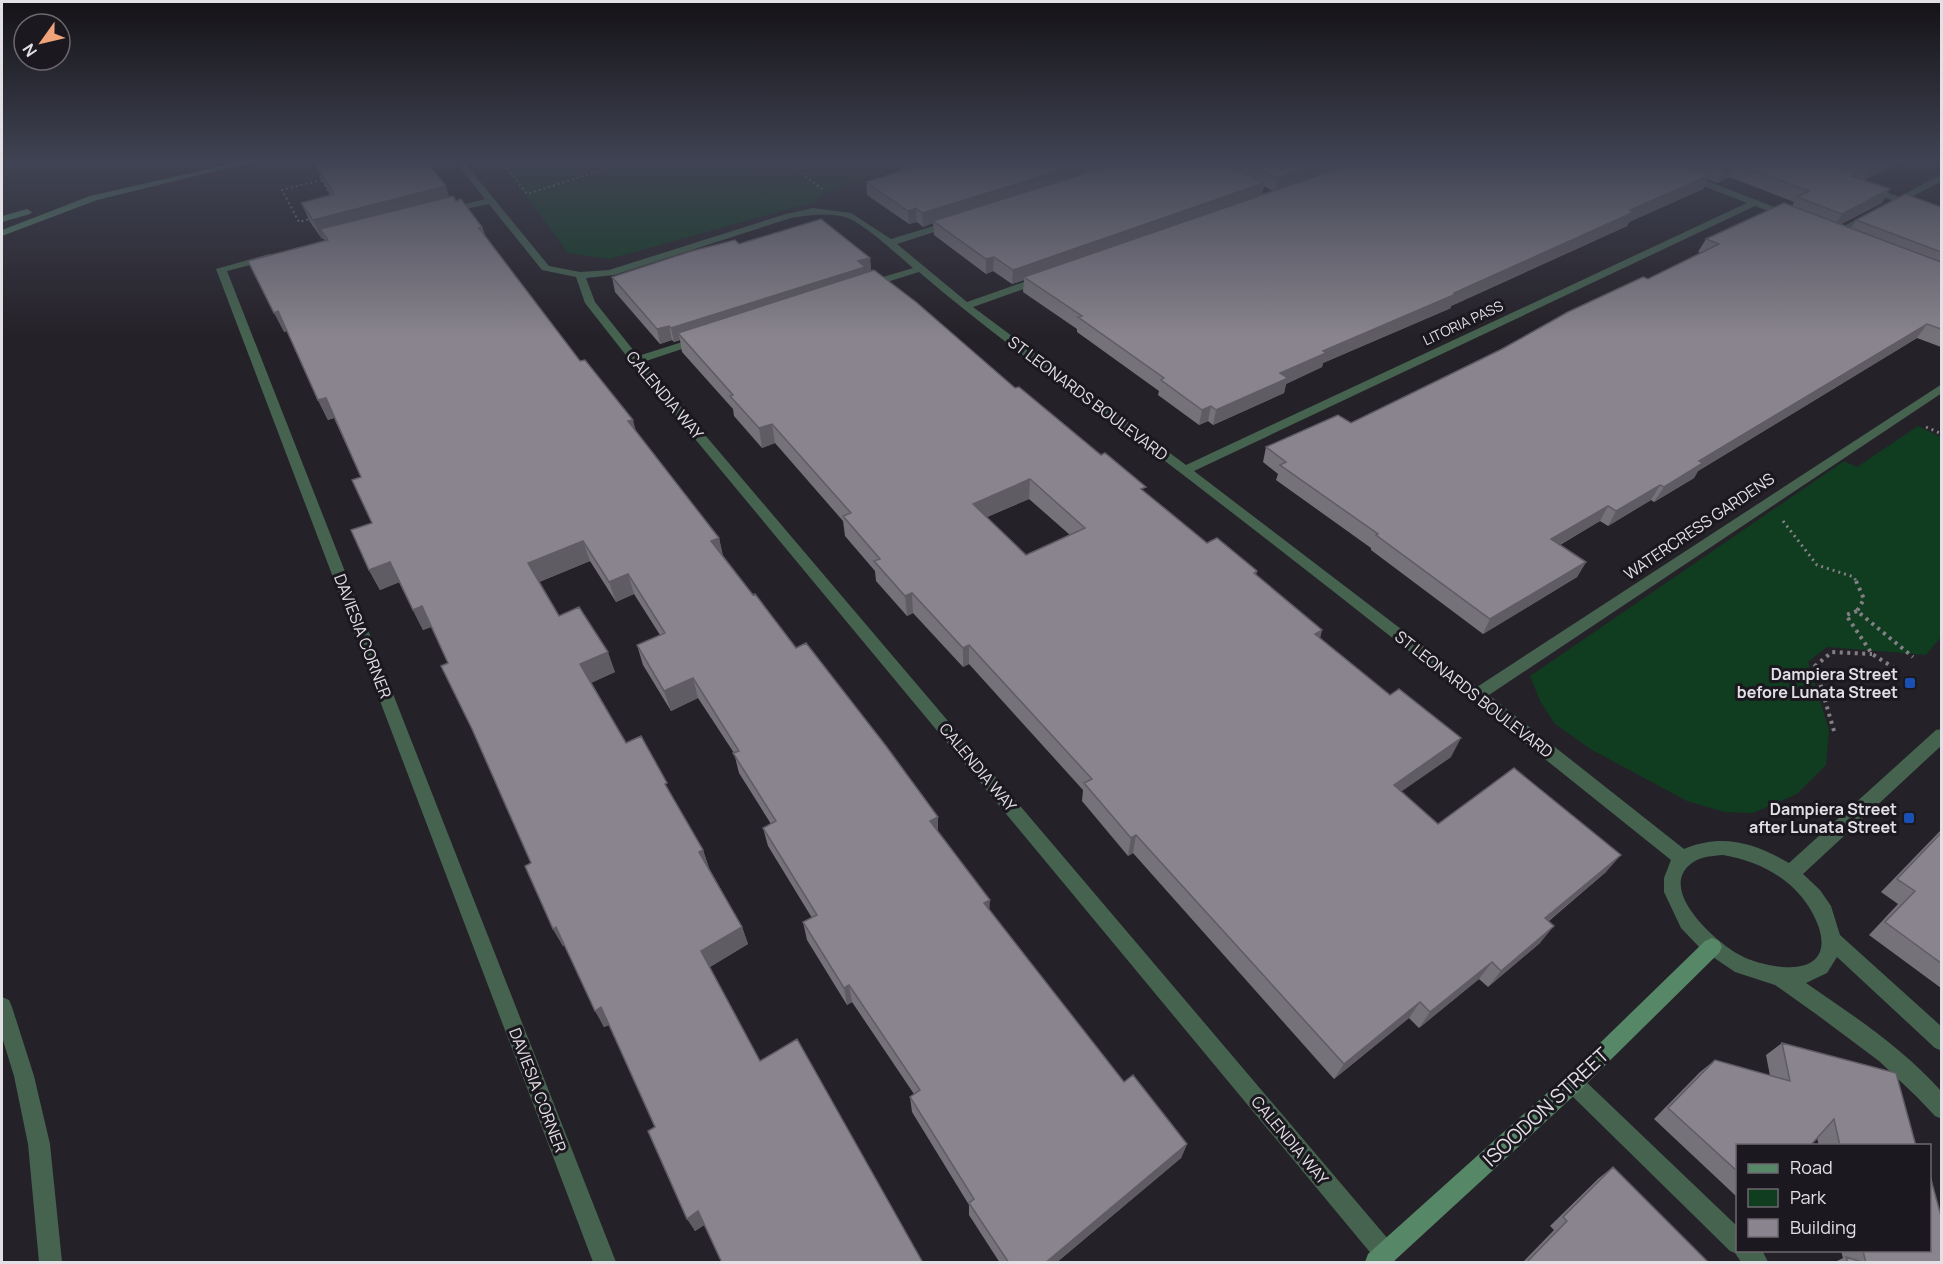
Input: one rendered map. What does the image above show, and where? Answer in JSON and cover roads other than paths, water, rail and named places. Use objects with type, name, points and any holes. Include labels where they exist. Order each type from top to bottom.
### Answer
[{"type":"street","points":[[2,233],[31,220]]},
{"type":"street","name":"ST LEONARDS BOULEVARD","points":[[506,220],[546,268],[580,275],[610,273],[776,220]]},
{"type":"street","name":"ST LEONARDS BOULEVARD","points":[[857,220],[890,243],[965,306],[1185,470],[1477,695],[1683,859]]},
{"type":"street","points":[[890,243],[964,220]]},
{"type":"street","name":"LITORIA PASS","points":[[1185,470],[1718,220]]},
{"type":"street","points":[[1845,238],[1829,232],[1854,220]]},
{"type":"street","name":"DAVIESIA CORNER","points":[[289,251],[221,269],[605,1263]]},
{"type":"street","points":[[858,288],[919,269]]},
{"type":"street","points":[[965,306],[1055,274]]},
{"type":"street","name":"CALENDIA WAY","points":[[580,275],[590,303],[636,361],[1381,1258]]},
{"type":"street","points":[[636,361],[714,335]]},
{"type":"street","name":"WATERCRESS GARDENS","points":[[1477,695],[1941,387]]},
{"type":"street","points":[[1790,874],[1941,735]]},
{"type":"street","points":[[1730,848],[1764,858],[1790,874],[1821,906],[1832,929],[1831,952],[1819,969],[1795,977],[1780,977],[1757,972],[1734,962],[1712,947],[1689,924],[1675,899],[1673,876],[1676,866],[1683,859],[1700,849],[1730,848]]},
{"type":"street","points":[[1832,940],[1941,1041]]},
{"type":"street","name":"ISOODON STREET","points":[[1381,1258],[1573,1083],[1712,947]]},
{"type":"street","points":[[1780,977],[1876,1045],[1927,1090],[1941,1109]]},
{"type":"street","points":[[2,1006],[24,1076],[39,1144],[51,1263]]},
{"type":"street","points":[[1573,1083],[1736,1242]]},
{"type":"street","points":[[1746,1252],[1757,1263]]},
{"type":"place","name":"Dampiera Street before Lunata Street","points":[[1910,683]]},
{"type":"place","name":"Dampiera Street after Lunata Street","points":[[1909,818]]}]
